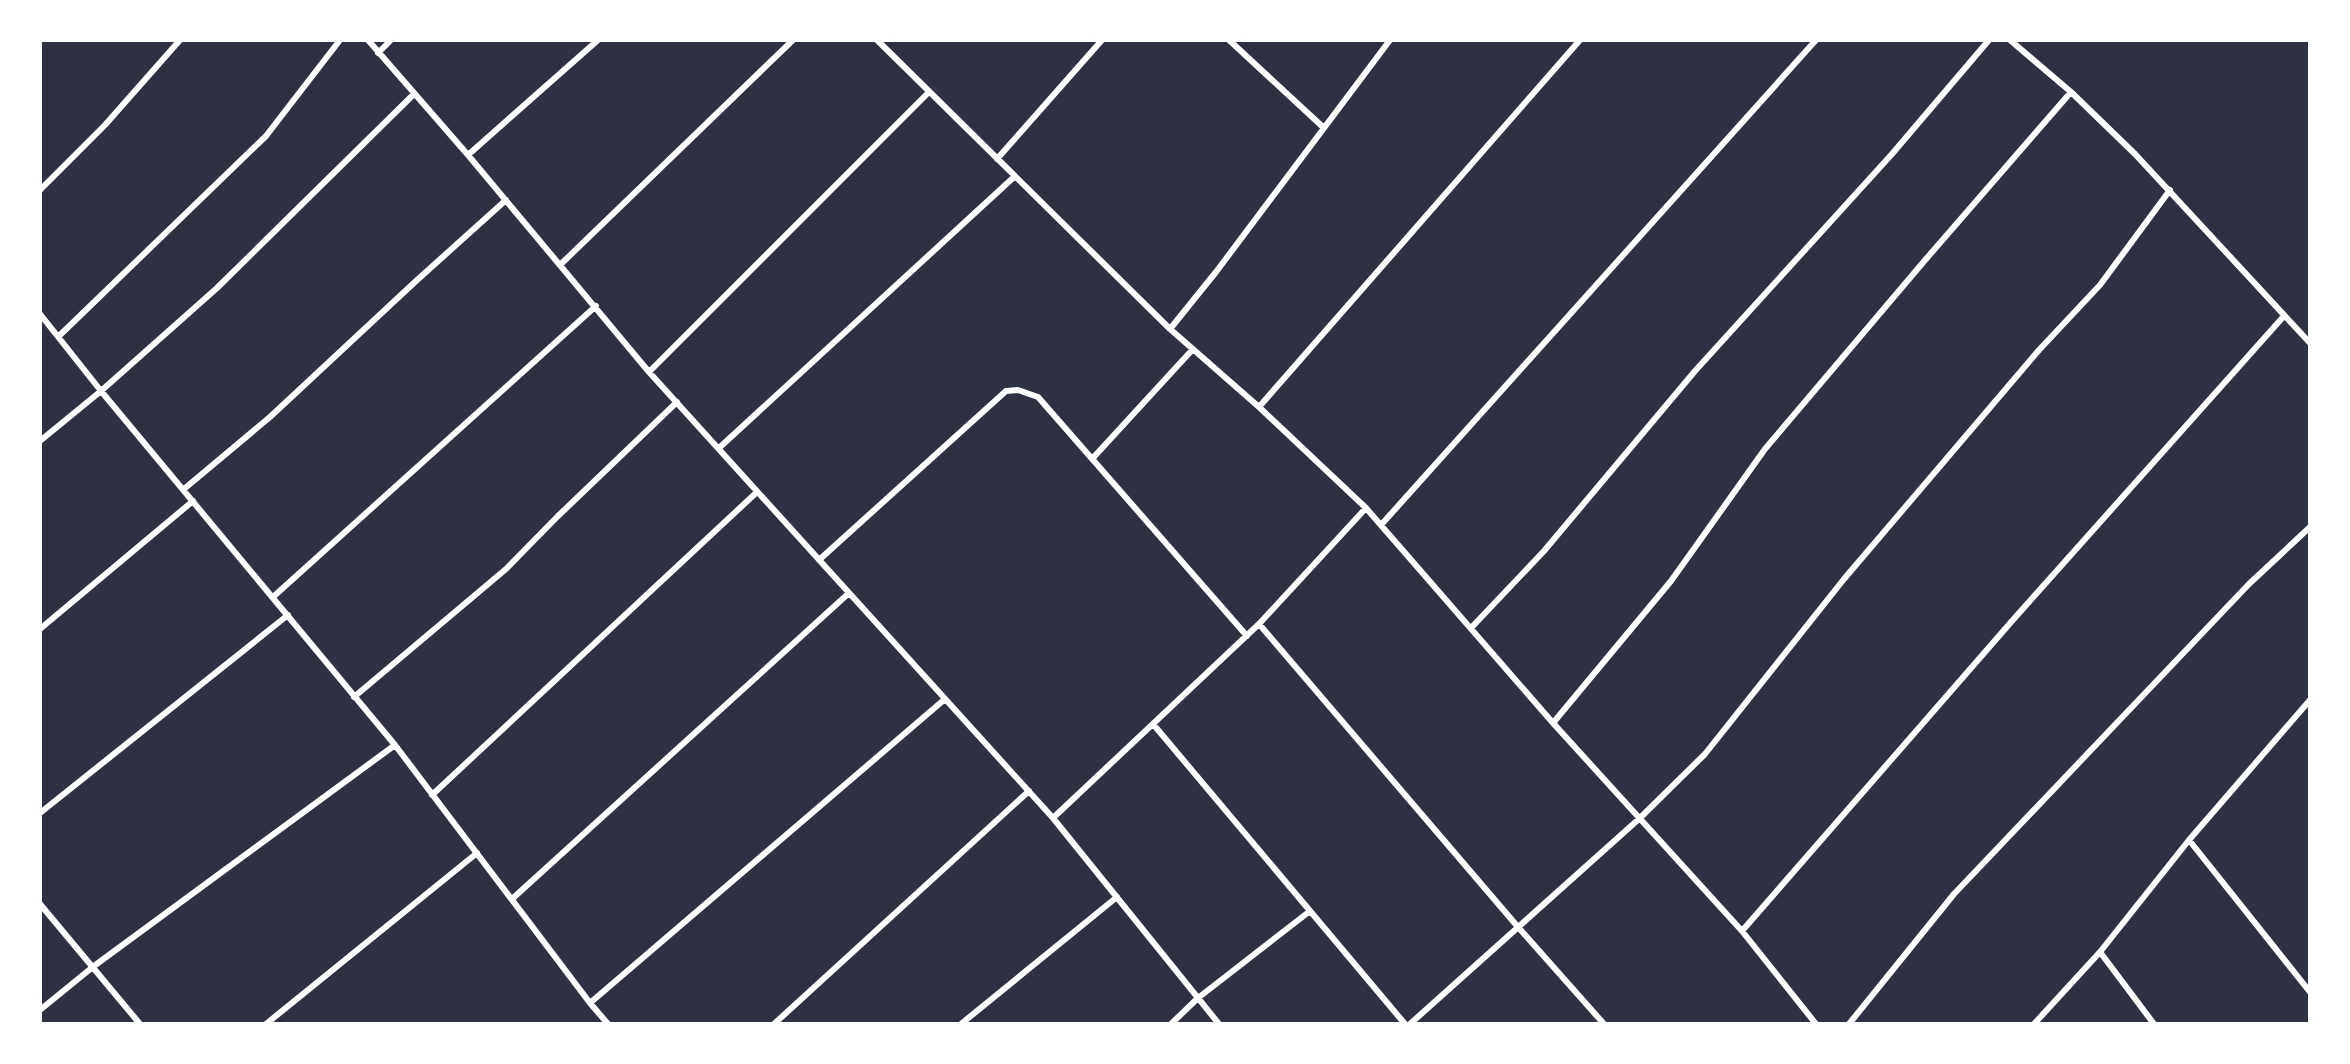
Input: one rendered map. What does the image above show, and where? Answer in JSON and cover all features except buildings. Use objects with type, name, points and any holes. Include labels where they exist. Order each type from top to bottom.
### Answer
[{"type":"street","points":[[40,190],[105,125],[180,40]]},
{"type":"street","points":[[59,336],[267,136],[340,40]]},
{"type":"street","points":[[368,40],[596,306],[649,372],[1053,818],[1219,1023]]},
{"type":"street","points":[[378,53],[392,40]]},
{"type":"street","points":[[468,155],[598,40]]},
{"type":"street","points":[[560,265],[793,40]]},
{"type":"street","points":[[877,40],[1170,329],[1259,407],[1366,508],[1553,723],[1742,931],[1816,1023]]},
{"type":"street","points":[[997,159],[1102,40]]},
{"type":"street","points":[[1229,40],[1324,128]]},
{"type":"street","points":[[1170,329],[1216,272],[1390,40]]},
{"type":"street","points":[[1259,407],[1580,40]]},
{"type":"street","points":[[1381,525],[1816,40]]},
{"type":"street","points":[[1471,628],[1544,551],[1695,372],[1892,154],[1989,40]]},
{"type":"street","points":[[2010,40],[2071,92],[2170,190],[2310,343]]},
{"type":"street","points":[[649,372],[929,92]]},
{"type":"street","points":[[1553,723],[1671,581],[1766,449],[2071,92]]},
{"type":"street","points":[[40,441],[102,391],[217,288],[414,94]]},
{"type":"street","points":[[718,448],[1014,177]]},
{"type":"street","points":[[1410,1023],[1640,818],[1705,754],[1844,579],[2039,350],[2100,285],[2170,190]]},
{"type":"street","points":[[184,489],[270,417],[506,200]]},
{"type":"street","points":[[273,597],[596,306]]},
{"type":"street","points":[[40,314],[395,745],[590,1003],[608,1023]]},
{"type":"street","points":[[1742,931],[2012,621],[2284,316]]},
{"type":"street","points":[[1092,459],[1192,349]]},
{"type":"street","points":[[819,560],[1006,391],[1018,390],[1038,397],[1247,636]]},
{"type":"street","points":[[354,697],[506,569],[557,516],[677,402]]},
{"type":"street","points":[[432,795],[757,492]]},
{"type":"street","points":[[40,629],[194,501]]},
{"type":"street","points":[[1053,818],[1247,636],[1366,508]]},
{"type":"street","points":[[1849,1023],[1954,894],[2249,584],[2310,527]]},
{"type":"street","points":[[512,899],[849,593]]},
{"type":"street","points":[[40,813],[288,615]]},
{"type":"street","points":[[1259,624],[1518,927],[1604,1023]]},
{"type":"street","points":[[590,1003],[945,699]]},
{"type":"street","points":[[2034,1023],[2100,952],[2189,840],[2310,700]]},
{"type":"street","points":[[1153,724],[1405,1023]]},
{"type":"street","points":[[40,1010],[94,966],[395,745]]},
{"type":"street","points":[[774,1023],[1029,791]]},
{"type":"street","points":[[2189,840],[2310,992]]},
{"type":"street","points":[[266,1023],[477,853]]},
{"type":"street","points":[[961,1023],[1117,897]]},
{"type":"street","points":[[40,904],[140,1023]]},
{"type":"street","points":[[1171,1023],[1198,998],[1310,911]]},
{"type":"street","points":[[2100,952],[2154,1023]]}]
